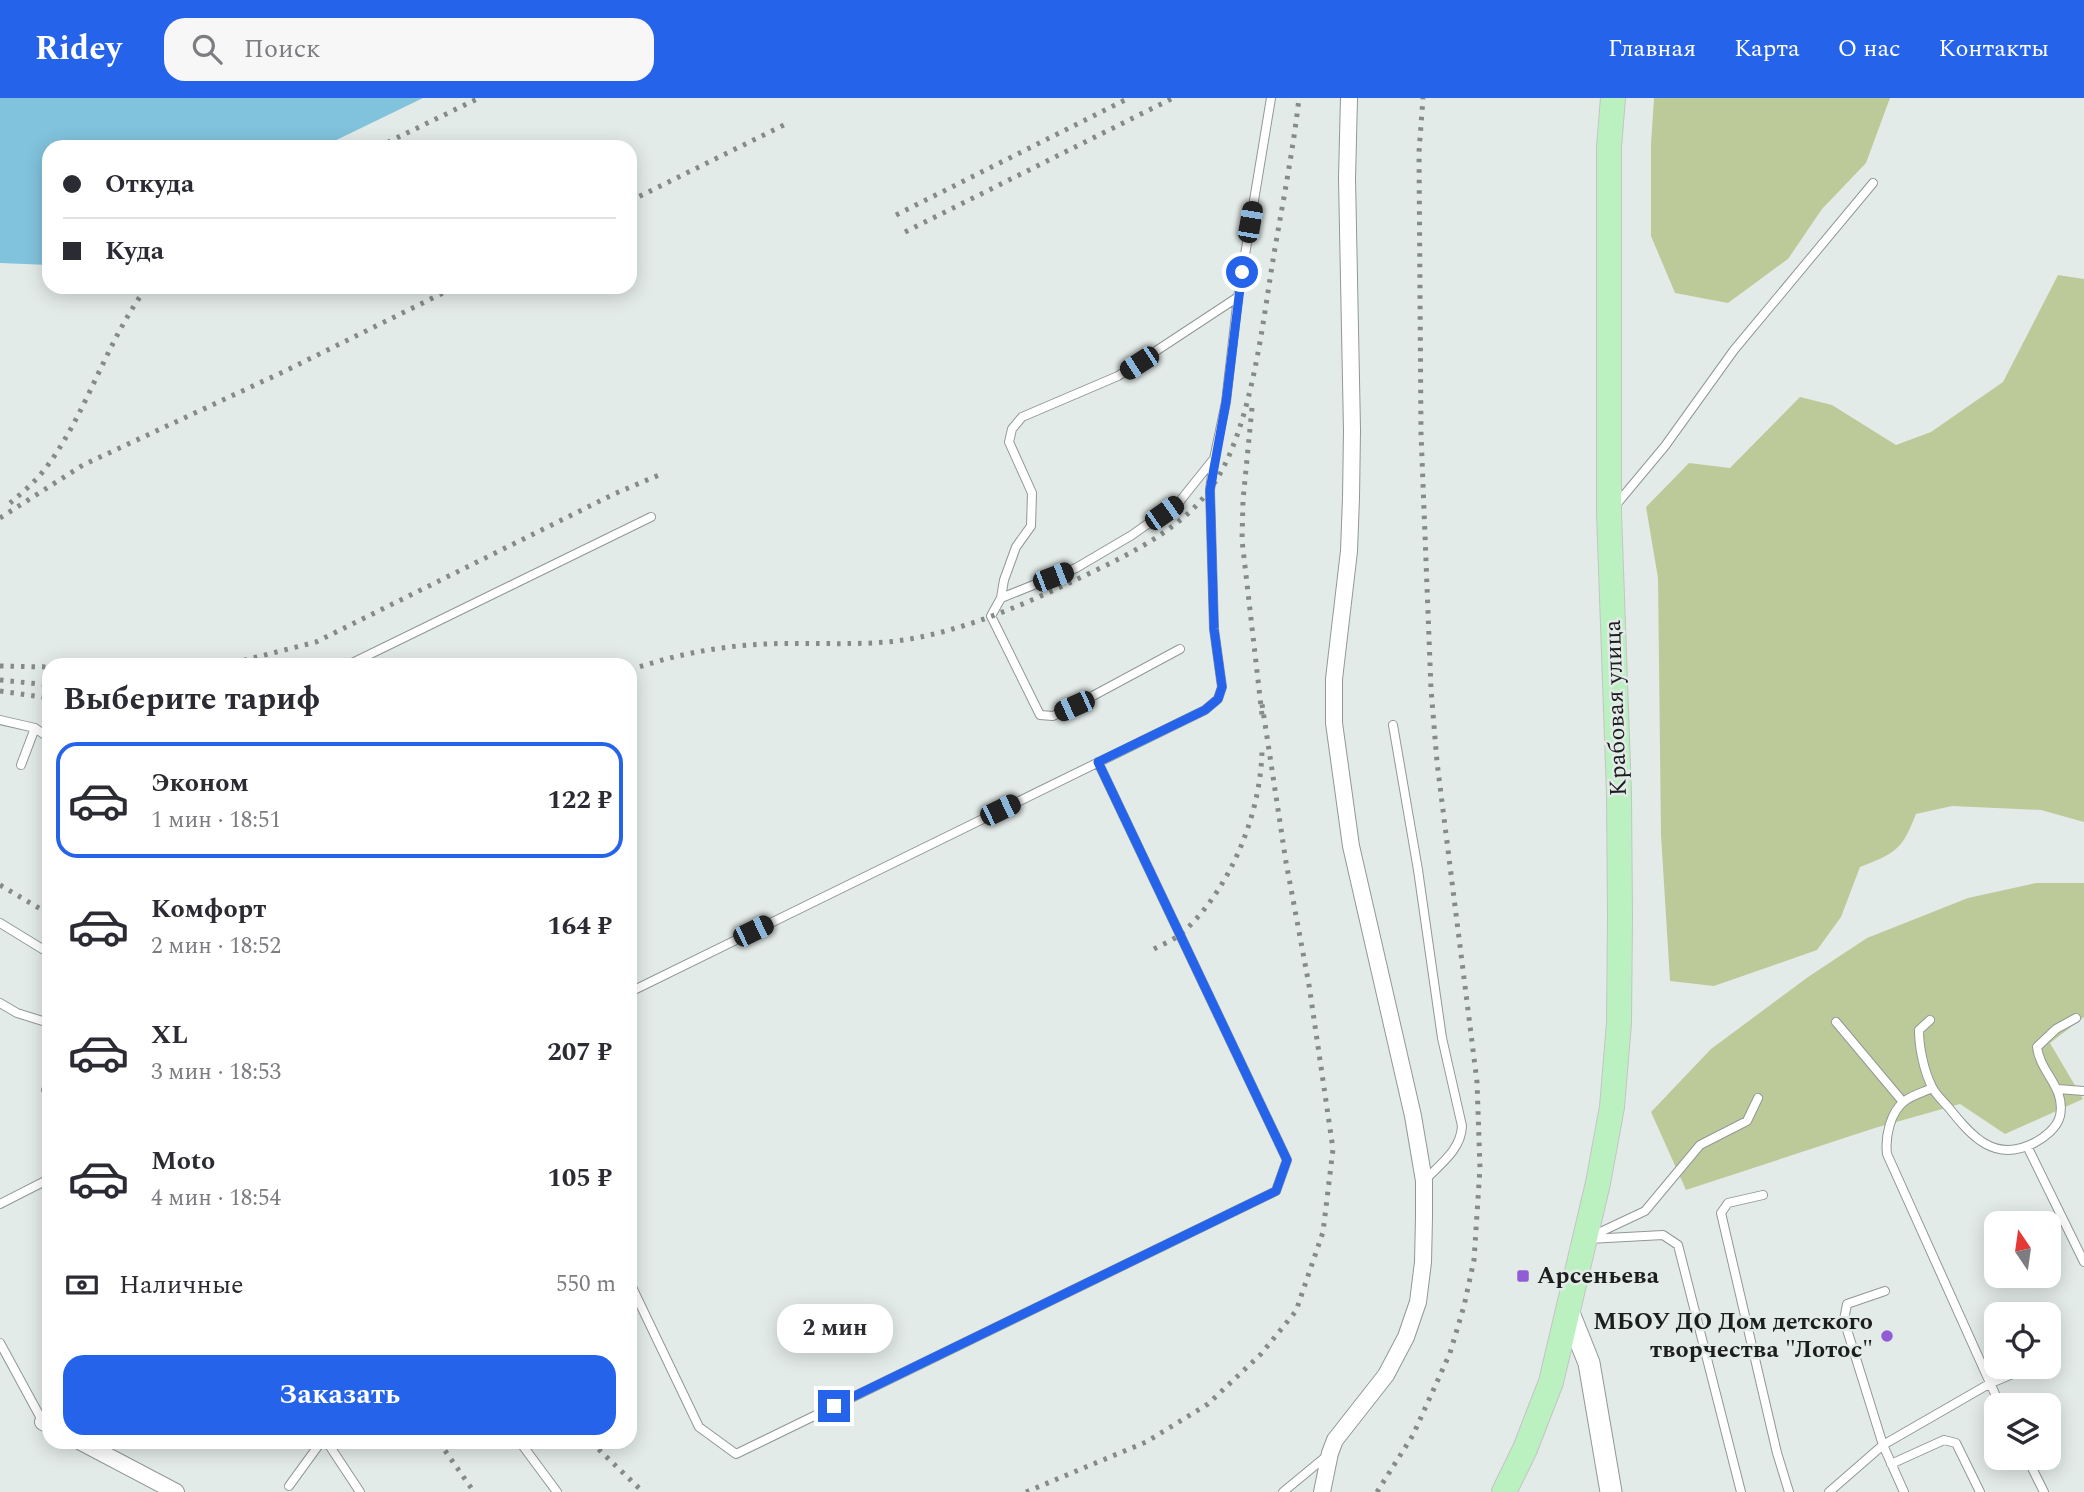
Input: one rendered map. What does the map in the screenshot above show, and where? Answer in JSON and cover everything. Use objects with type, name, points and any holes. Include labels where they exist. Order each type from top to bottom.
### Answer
[{"type":"main road","name":"Крабовая улица","points":[[1504,1492],[1525,1449],[1551,1382],[1569,1313],[1612,1107],[1619,1023],[1619,794],[1609,513],[1609,147],[1613,98]]},
{"type":"main road","points":[[1569,1313],[1589,1363],[1611,1492]]},
{"type":"street","points":[[1322,1492],[1335,1440],[1386,1375],[1406,1338],[1418,1302],[1423,1262],[1424,1181],[1413,1116],[1351,846],[1334,723],[1334,679],[1349,551],[1352,498],[1353,430],[1346,178],[1349,98]]},
{"type":"street","points":[[94,1449],[176,1492]]},
{"type":"lane","points":[[637,989],[1205,710],[1218,699],[1222,687],[1214,629],[1210,490],[1226,402],[1238,297],[1272,98]]},
{"type":"lane","points":[[1609,513],[1665,446],[1734,350],[1873,183]]},
{"type":"lane","points":[[1181,649],[1053,716],[1040,715],[991,616],[1001,598],[1007,567],[1016,547],[1031,526],[1032,493],[1009,442],[1013,429],[1022,417],[1118,376],[1238,297]]},
{"type":"lane","points":[[1001,598],[1076,568],[1132,535],[1180,501],[1214,459]]},
{"type":"lane","points":[[362,658],[651,517]]},
{"type":"lane","points":[[0,720],[35,728],[42,733]]},
{"type":"lane","points":[[1393,725],[1419,870],[1443,1038],[1462,1126],[1461,1138],[1453,1152],[1424,1181]]},
{"type":"lane","points":[[21,765],[35,728]]},
{"type":"lane","points":[[637,1298],[699,1427],[736,1454],[1276,1191],[1287,1160],[1098,762]]},
{"type":"lane","points":[[0,923],[42,949]]},
{"type":"lane","points":[[0,1003],[17,1013],[42,1021]]},
{"type":"lane","points":[[1930,1020],[1919,1030],[1919,1045],[1932,1088],[1971,1136],[1988,1145],[2015,1150],[2038,1140],[2056,1125],[2060,1115],[2059,1089],[2039,1057],[2037,1047],[2056,1029],[2076,1018]]},
{"type":"lane","points":[[1836,1022],[1903,1102]]},
{"type":"lane","points":[[1932,1088],[1903,1102],[1893,1117],[1885,1138],[1887,1154],[1994,1393]]},
{"type":"lane","points":[[2059,1089],[2084,1091]]},
{"type":"lane","points":[[1586,1239],[1645,1211],[1700,1145],[1747,1121],[1758,1098]]},
{"type":"lane","points":[[2028,1146],[2084,1262]]},
{"type":"lane","points":[[0,1204],[42,1183]]},
{"type":"lane","points":[[1763,1195],[1728,1203],[1721,1213],[1777,1453],[1789,1492]]},
{"type":"lane","points":[[1586,1239],[1663,1235],[1678,1245],[1741,1492]]},
{"type":"lane","points":[[1885,1291],[1847,1304],[1844,1320],[1883,1445],[1904,1492]]},
{"type":"lane","points":[[0,1343],[42,1416]]},
{"type":"lane","points":[[1829,1492],[1883,1445],[2001,1379]]},
{"type":"lane","points":[[1891,1464],[1944,1440],[1950,1440],[1956,1443],[1980,1492]]},
{"type":"lane","points":[[289,1486],[316,1449]]},
{"type":"lane","points":[[332,1449],[360,1492]]},
{"type":"lane","points":[[525,1449],[557,1492]]},
{"type":"lane","points":[[1283,1492],[1330,1452]]},
{"type":"lane","points":[[2033,1470],[2044,1492]]},
{"type":"green space","points":[[1654,98],[1890,98],[1866,163],[1822,209],[1788,259],[1728,303],[1675,293],[1651,236]]},
{"type":"green space","points":[[2058,275],[2084,279],[2084,822],[2041,810],[1952,806],[1916,814],[1902,843],[1896,849],[1860,867],[1841,917],[1817,950],[1714,986],[1670,981],[1661,835],[1658,578],[1646,507],[1689,463],[1730,468],[1800,397],[1832,405],[1896,445],[1931,432],[2003,382]]},
{"type":"green space","points":[[2036,883],[2084,883],[2084,1017],[2050,1043],[2083,1099],[2005,1134],[1960,1104],[1875,1128],[1686,1190],[1651,1112],[1711,1049],[1808,977],[1867,938],[1968,898]]},
{"type":"water","points":[[0,98],[423,98],[336,140],[42,140],[42,265],[0,263]]},
{"type":"railway","points":[[392,140],[479,98]]},
{"type":"railway","points":[[896,215],[1129,98]]},
{"type":"railway","points":[[905,232],[1173,98]]},
{"type":"railway","points":[[637,668],[713,649],[748,645],[897,641],[963,626],[1005,611],[1106,565],[1145,544],[1182,519],[1211,488],[1225,465],[1245,409],[1259,347],[1299,98]]},
{"type":"railway","points":[[1377,1492],[1413,1435],[1450,1353],[1474,1260],[1480,1168],[1477,1082],[1437,762],[1431,689],[1421,433],[1419,152],[1423,98]]},
{"type":"railway","points":[[637,198],[790,122]]},
{"type":"railway","points":[[10,503],[37,478],[60,448],[119,331],[142,294]]},
{"type":"railway","points":[[0,518],[83,465],[283,372],[441,294]]},
{"type":"railway","points":[[1252,408],[1242,540],[1262,715]]},
{"type":"railway","points":[[253,658],[316,642],[614,494],[659,475]]},
{"type":"railway","points":[[0,666],[42,667]]},
{"type":"railway","points":[[0,680],[42,684]]},
{"type":"railway","points":[[0,691],[42,697]]},
{"type":"railway","points":[[1026,1492],[1146,1442],[1208,1404],[1261,1354],[1296,1311],[1323,1232],[1333,1149],[1309,985],[1286,862],[1262,704]]},
{"type":"railway","points":[[1154,949],[1179,935],[1199,915],[1228,873],[1240,849],[1256,800],[1262,750]]},
{"type":"railway","points":[[0,885],[42,910]]},
{"type":"railway","points":[[444,1449],[474,1492]]},
{"type":"railway","points":[[598,1449],[643,1492]]},
{"type":"place","name":"Арсеньева","points":[[1523,1276]]},
{"type":"place","name":"МБОУ ДО Дом детского творчества \"Лотос\"","points":[[1887,1336]]},
{"type":"route","points":[[834,1406],[1276,1191],[1287,1160],[1098,762],[1205,710],[1218,699],[1222,687],[1214,629],[1210,490],[1226,402],[1242,272]]}]
